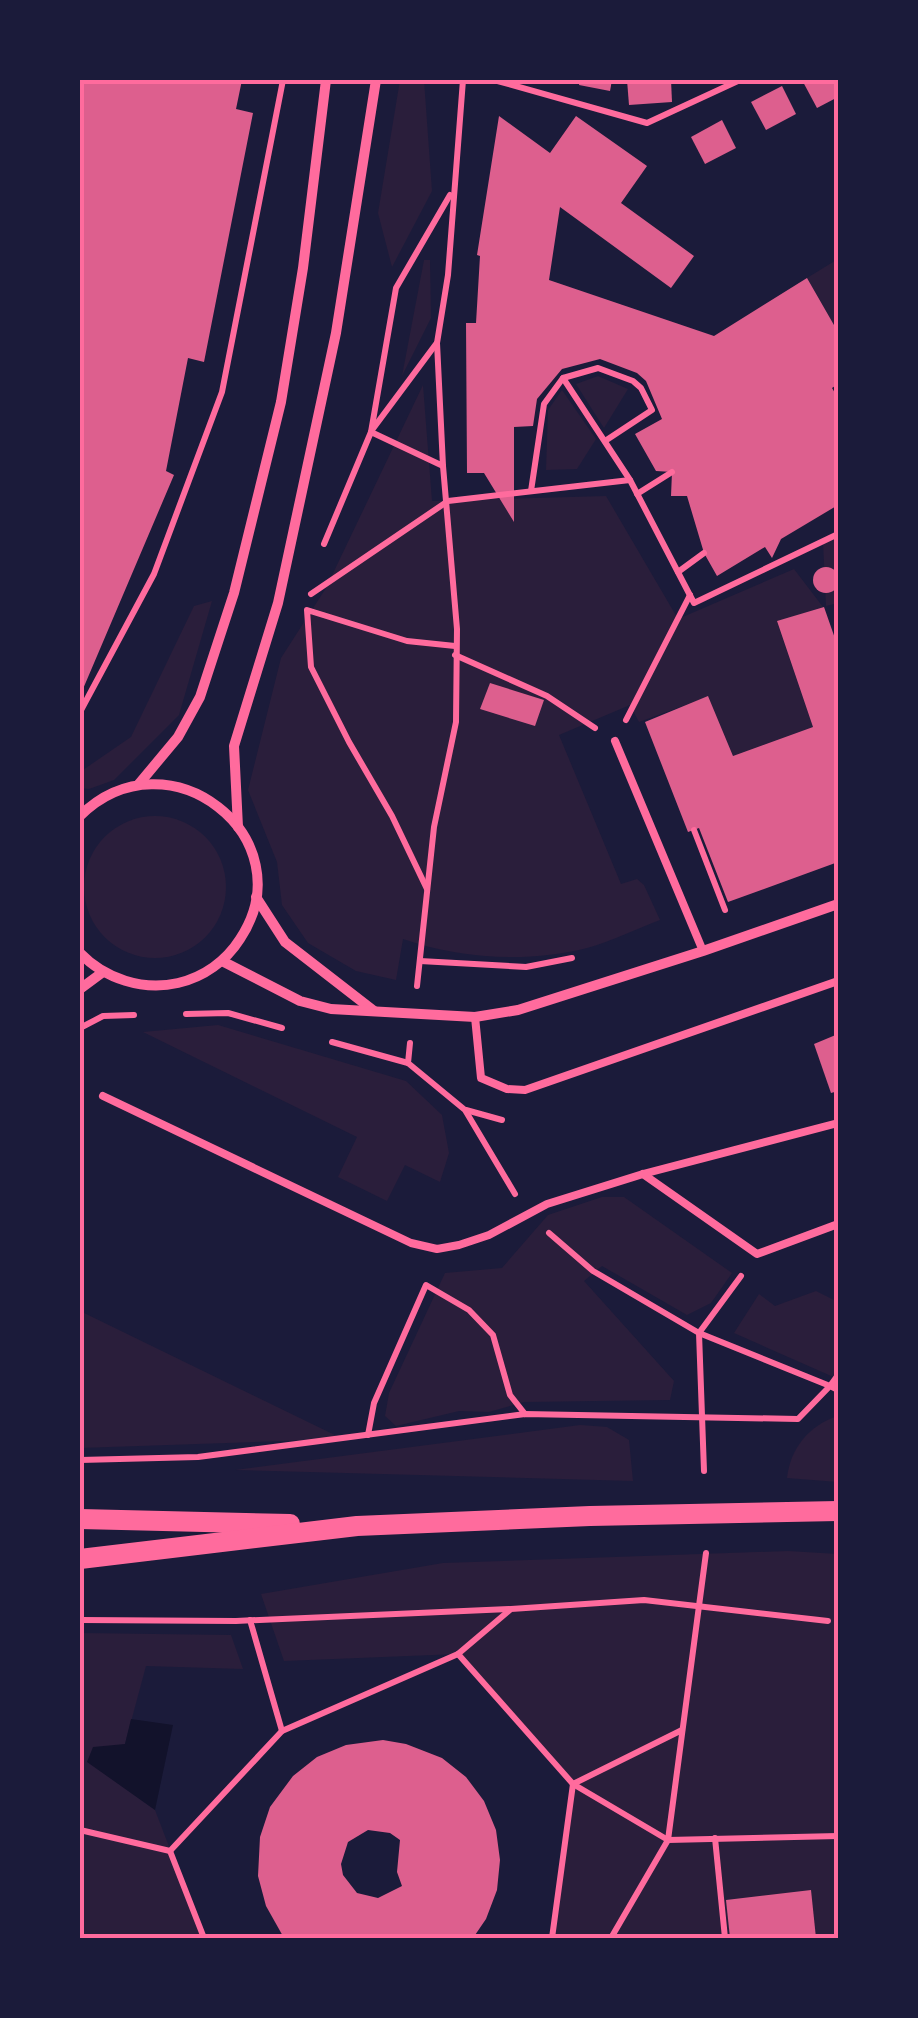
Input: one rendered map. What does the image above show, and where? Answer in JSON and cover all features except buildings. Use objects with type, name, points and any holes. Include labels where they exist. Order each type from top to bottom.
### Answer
[{"type":"main road","points":[[80,1519],[357,1526],[590,1516],[838,1512]]},
{"type":"main road","points":[[80,1558],[357,1526]]},
{"type":"street","points":[[138,785],[178,736],[200,697],[234,593],[281,402],[303,268],[326,80]]},
{"type":"street","points":[[238,826],[234,746],[278,603],[336,333],[376,80]]},
{"type":"street","points":[[80,816],[107,795],[138,785],[170,784],[201,794],[238,826],[254,860],[256,897],[245,932],[222,961],[204,973],[164,986],[122,980],[103,972],[80,953]]},
{"type":"street","points":[[80,802],[94,804]]},
{"type":"street","points":[[256,897],[285,942],[375,1011]]},
{"type":"street","points":[[222,961],[300,1001],[330,1009],[475,1017],[518,1010],[838,904]]},
{"type":"street","points":[[80,989],[103,972]]},
{"type":"lane","points":[[615,741],[703,951]]},
{"type":"lane","points":[[475,1017],[481,1078],[508,1089],[525,1090],[838,981]]},
{"type":"lane","points":[[103,1096],[411,1243],[437,1249],[488,1234],[547,1204],[642,1174],[838,1123]]},
{"type":"lane","points":[[642,1174],[757,1254],[838,1224]]},
{"type":"path","points":[[80,712],[154,574],[222,392],[284,80]]},
{"type":"path","points":[[408,1062],[434,826],[456,722],[457,629],[442,466],[437,343],[448,275],[463,80]]},
{"type":"path","points":[[494,80],[647,124],[740,80]]},
{"type":"path","points":[[320,553],[371,432],[396,288],[452,190]]},
{"type":"path","points":[[371,432],[437,343]]},
{"type":"path","points":[[531,491],[544,404],[564,378],[598,368],[642,388],[652,410],[605,442]]},
{"type":"path","points":[[564,378],[630,480],[694,603],[838,534]]},
{"type":"path","points":[[371,432],[442,466]]},
{"type":"path","points":[[637,494],[672,472]]},
{"type":"path","points":[[311,594],[448,501],[630,480]]},
{"type":"path","points":[[678,572],[704,553]]},
{"type":"path","points":[[314,580],[308,610],[311,667],[428,890]]},
{"type":"path","points":[[308,610],[407,641],[455,650],[547,696],[615,741],[690,595]]},
{"type":"path","points":[[694,830],[725,910]]},
{"type":"path","points":[[691,922],[742,904]]},
{"type":"path","points":[[420,961],[526,967],[582,956]]},
{"type":"path","points":[[183,1014],[228,1013],[300,1033]]},
{"type":"path","points":[[80,1028],[103,1016],[152,1015]]},
{"type":"path","points":[[318,1038],[408,1062],[465,1110],[527,1214],[593,1271],[699,1333],[834,1388]]},
{"type":"path","points":[[704,1470],[699,1333],[757,1254]]},
{"type":"path","points":[[368,1435],[374,1404],[426,1285],[469,1310],[493,1335],[510,1395],[525,1414]]},
{"type":"path","points":[[80,1460],[198,1457],[525,1414],[798,1419],[834,1388],[838,1376]]},
{"type":"path","points":[[610,1938],[668,1840],[706,1554]]},
{"type":"path","points":[[80,1620],[250,1620],[510,1610],[644,1600],[828,1621]]},
{"type":"path","points":[[170,1851],[282,1731],[458,1654],[510,1610]]},
{"type":"path","points":[[250,1620],[282,1731]]},
{"type":"path","points":[[458,1654],[573,1784],[668,1840],[838,1836]]},
{"type":"path","points":[[573,1784],[682,1730]]},
{"type":"path","points":[[552,1938],[573,1784]]},
{"type":"path","points":[[80,1830],[170,1851]]},
{"type":"path","points":[[715,1838],[725,1938]]},
{"type":"path","points":[[170,1851],[204,1938]]},
{"type":"shaded area","points":[[400,80],[424,80],[432,191],[392,267],[378,213]]},
{"type":"shaded area","points":[[838,259],[838,332],[807,278]]},
{"type":"shaded area","points":[[424,260],[430,260],[431,318],[402,376]]},
{"type":"shaded area","points":[[598,376],[628,389],[604,428],[576,384]]},
{"type":"shaded area","points":[[423,385],[432,501],[606,496],[678,619],[794,569],[823,607],[777,622],[813,727],[733,756],[708,697],[639,722],[630,705],[559,735],[621,884],[637,879],[644,885],[660,920],[587,948],[541,956],[471,955],[403,939],[396,980],[356,971],[308,943],[282,905],[277,862],[248,790],[281,658],[326,588]]},
{"type":"shaded area","points":[[562,390],[596,439],[577,469],[546,470],[548,410]]},
{"type":"shaded area","points":[[838,534],[838,603],[826,606],[823,542]]},
{"type":"shaded area","points":[[212,601],[179,715],[114,780],[89,789],[80,788],[80,772],[131,737],[194,606]]},
{"type":"shaded area","points":[[155,816],[182,822],[205,837],[220,860],[226,887],[220,914],[205,937],[182,952],[155,958],[128,952],[105,937],[90,914],[84,887],[90,860],[105,837],[128,822]]},
{"type":"shaded area","points":[[218,1025],[406,1081],[442,1115],[449,1153],[440,1182],[405,1165],[387,1201],[338,1177],[357,1137],[143,1032]]},
{"type":"shaded area","points":[[602,1197],[624,1197],[732,1273],[711,1303],[687,1315],[602,1266],[584,1281],[674,1381],[670,1400],[524,1402],[489,1412],[459,1411],[396,1426],[385,1416],[389,1393],[445,1273],[502,1268],[548,1215]]},
{"type":"shaded area","points":[[816,1291],[838,1302],[838,1379],[734,1333],[759,1294],[775,1306]]},
{"type":"shaded area","points":[[80,1311],[343,1439],[80,1448]]},
{"type":"shaded area","points":[[838,1416],[838,1482],[787,1478],[792,1457],[803,1440],[818,1425]]},
{"type":"shaded area","points":[[580,1425],[607,1427],[629,1440],[633,1481],[235,1470]]},
{"type":"shaded area","points":[[788,1551],[838,1554],[838,1938],[553,1936],[573,1784],[458,1654],[284,1661],[261,1594],[443,1563]]},
{"type":"shaded area","points":[[80,1633],[231,1635],[243,1669],[146,1666],[125,1744],[87,1761],[155,1810],[204,1938],[80,1938]]},
{"type":"shaded area","points":[[131,1719],[173,1725],[155,1810],[87,1762],[93,1747],[125,1744]]}]
